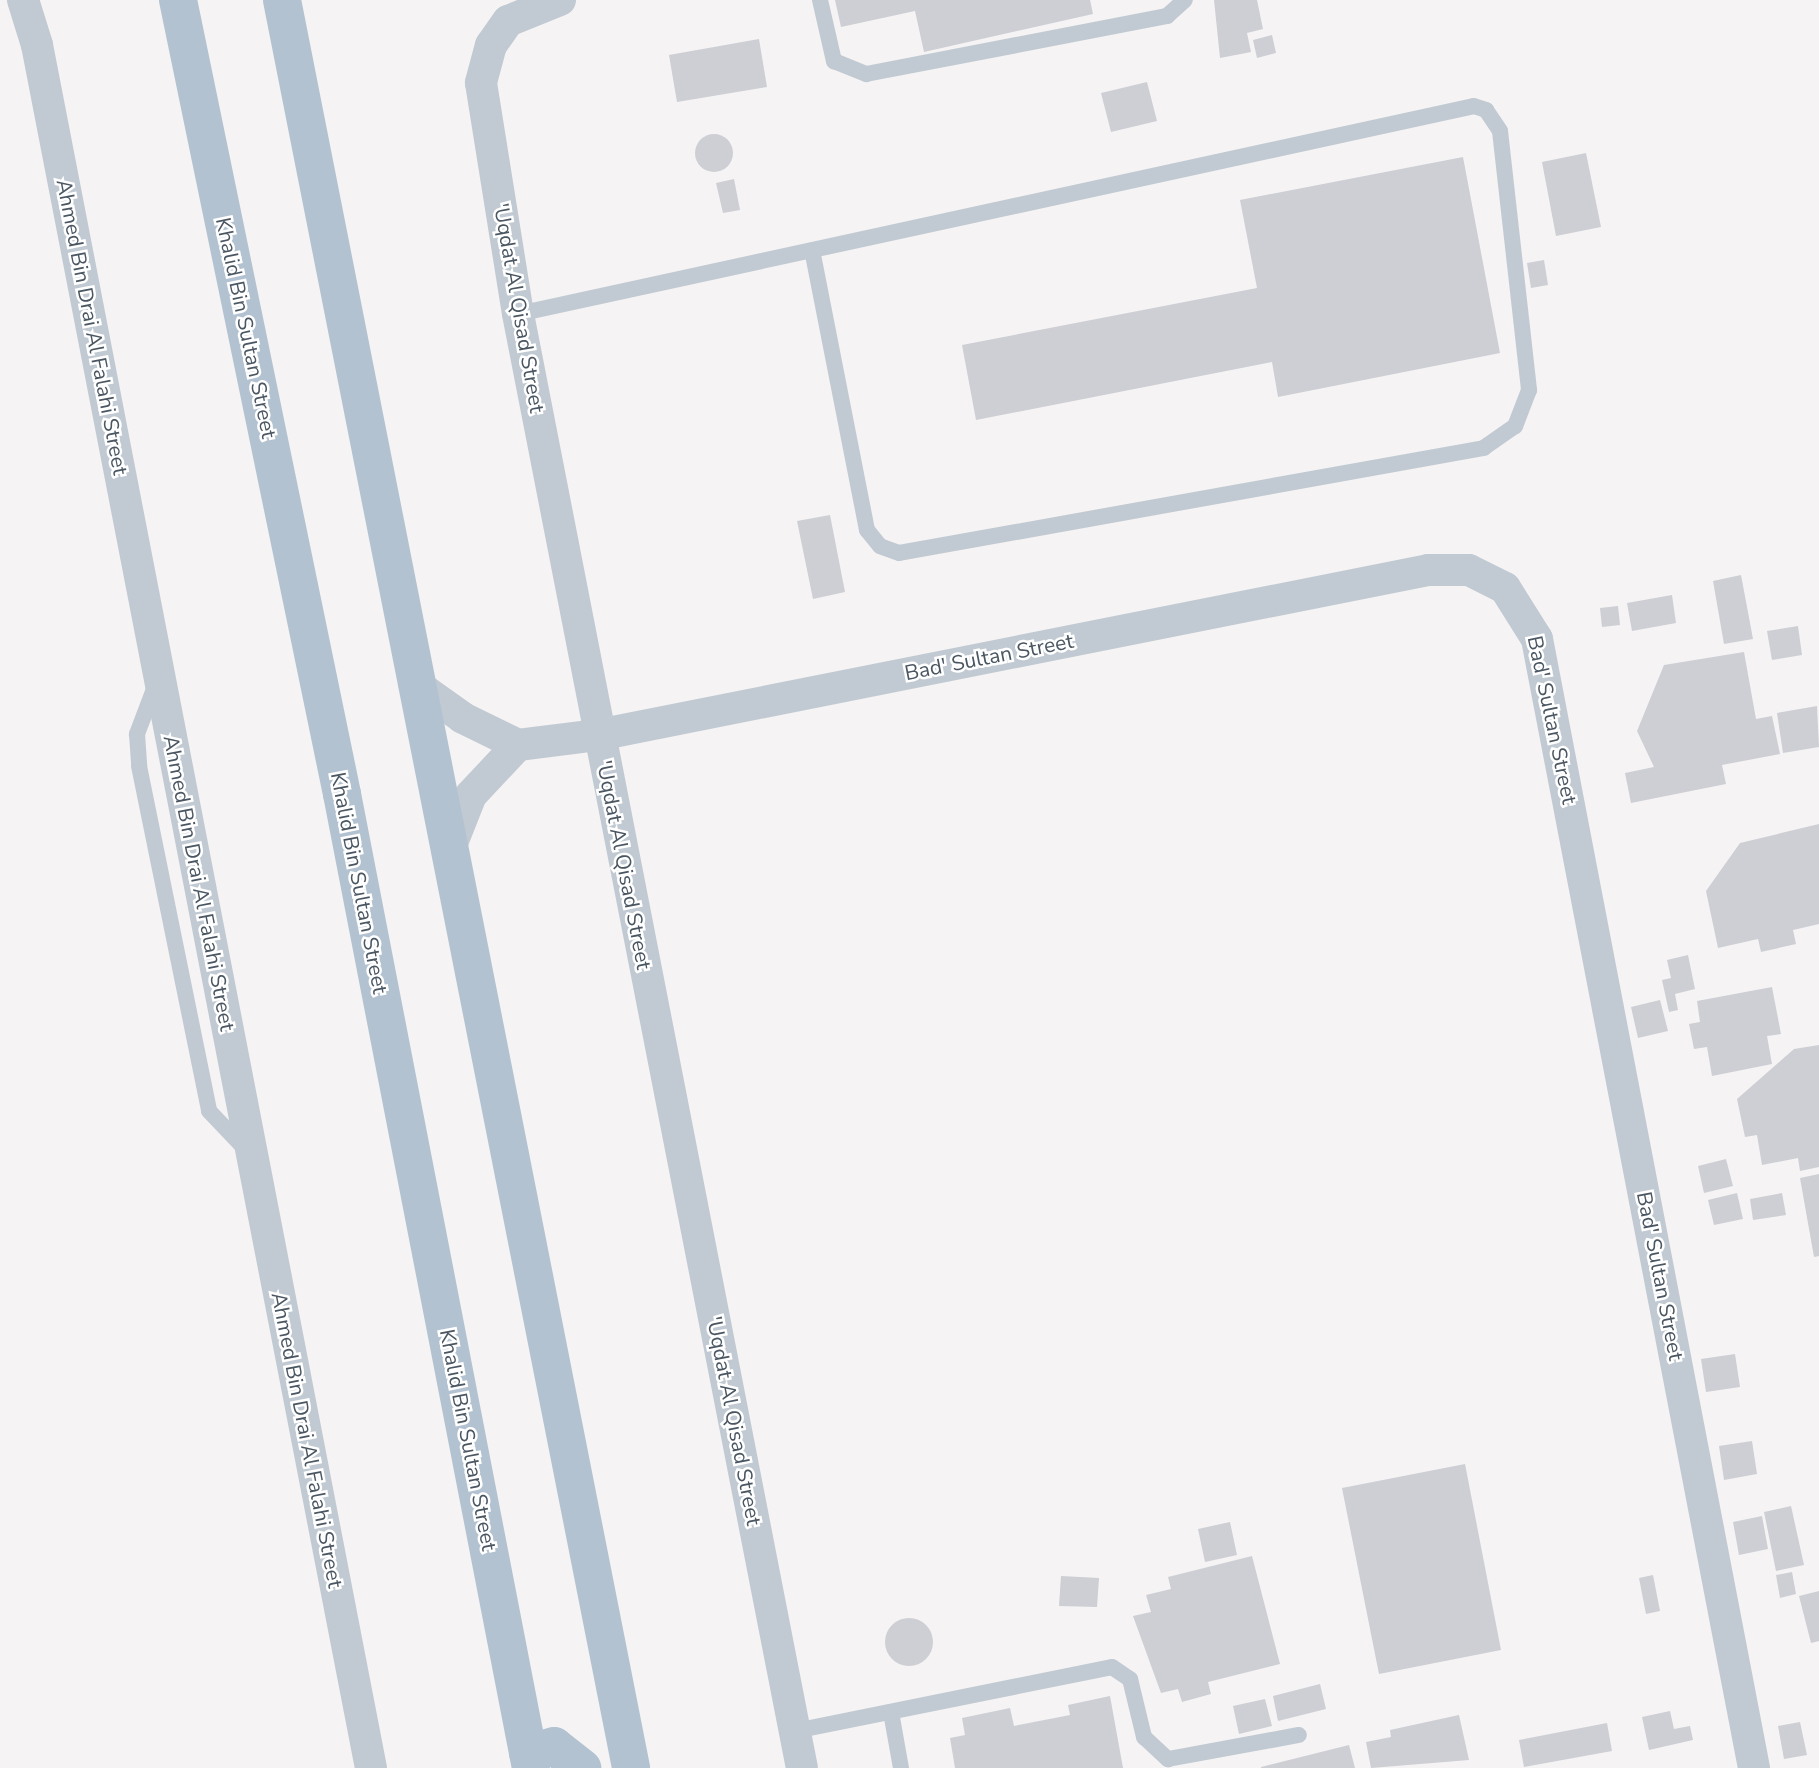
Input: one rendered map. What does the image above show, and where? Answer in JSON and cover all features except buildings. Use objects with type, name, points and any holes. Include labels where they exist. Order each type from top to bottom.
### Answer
[{"type":"main road","name":"Khalid Bin Sultan Street","points":[[178,0],[342,794],[530,1760]]},
{"type":"main road","points":[[282,0],[447,859],[631,1768]]},
{"type":"main road","points":[[530,1760],[554,1746],[582,1768]]},
{"type":"street","name":"Ahmed Bin Drai Al Falahi Street","points":[[23,0],[159,676],[371,1768]]},
{"type":"street","name":"'Uqdat Al Qisad Street","points":[[560,0],[508,21],[491,45],[481,83],[518,314],[598,735],[802,1768]]},
{"type":"street","name":"Bad' Sultan Street","points":[[518,745],[598,735],[1428,570],[1469,570],[1505,588],[1538,639],[1754,1768]]},
{"type":"street","points":[[414,683],[463,718],[518,745],[471,795],[447,859]]},
{"type":"lane","points":[[820,0],[834,61],[866,74],[1167,16],[1185,0]]},
{"type":"lane","points":[[518,314],[813,254],[1474,106],[1486,110],[1500,131],[1529,390],[1515,426],[1483,448],[899,553],[880,545],[867,530],[813,254]]},
{"type":"lane","points":[[795,1731],[1112,1667],[1130,1679],[1144,1737],[1157,1755],[1179,1759],[1299,1735]]},
{"type":"lane","points":[[891,1712],[901,1768]]}]
